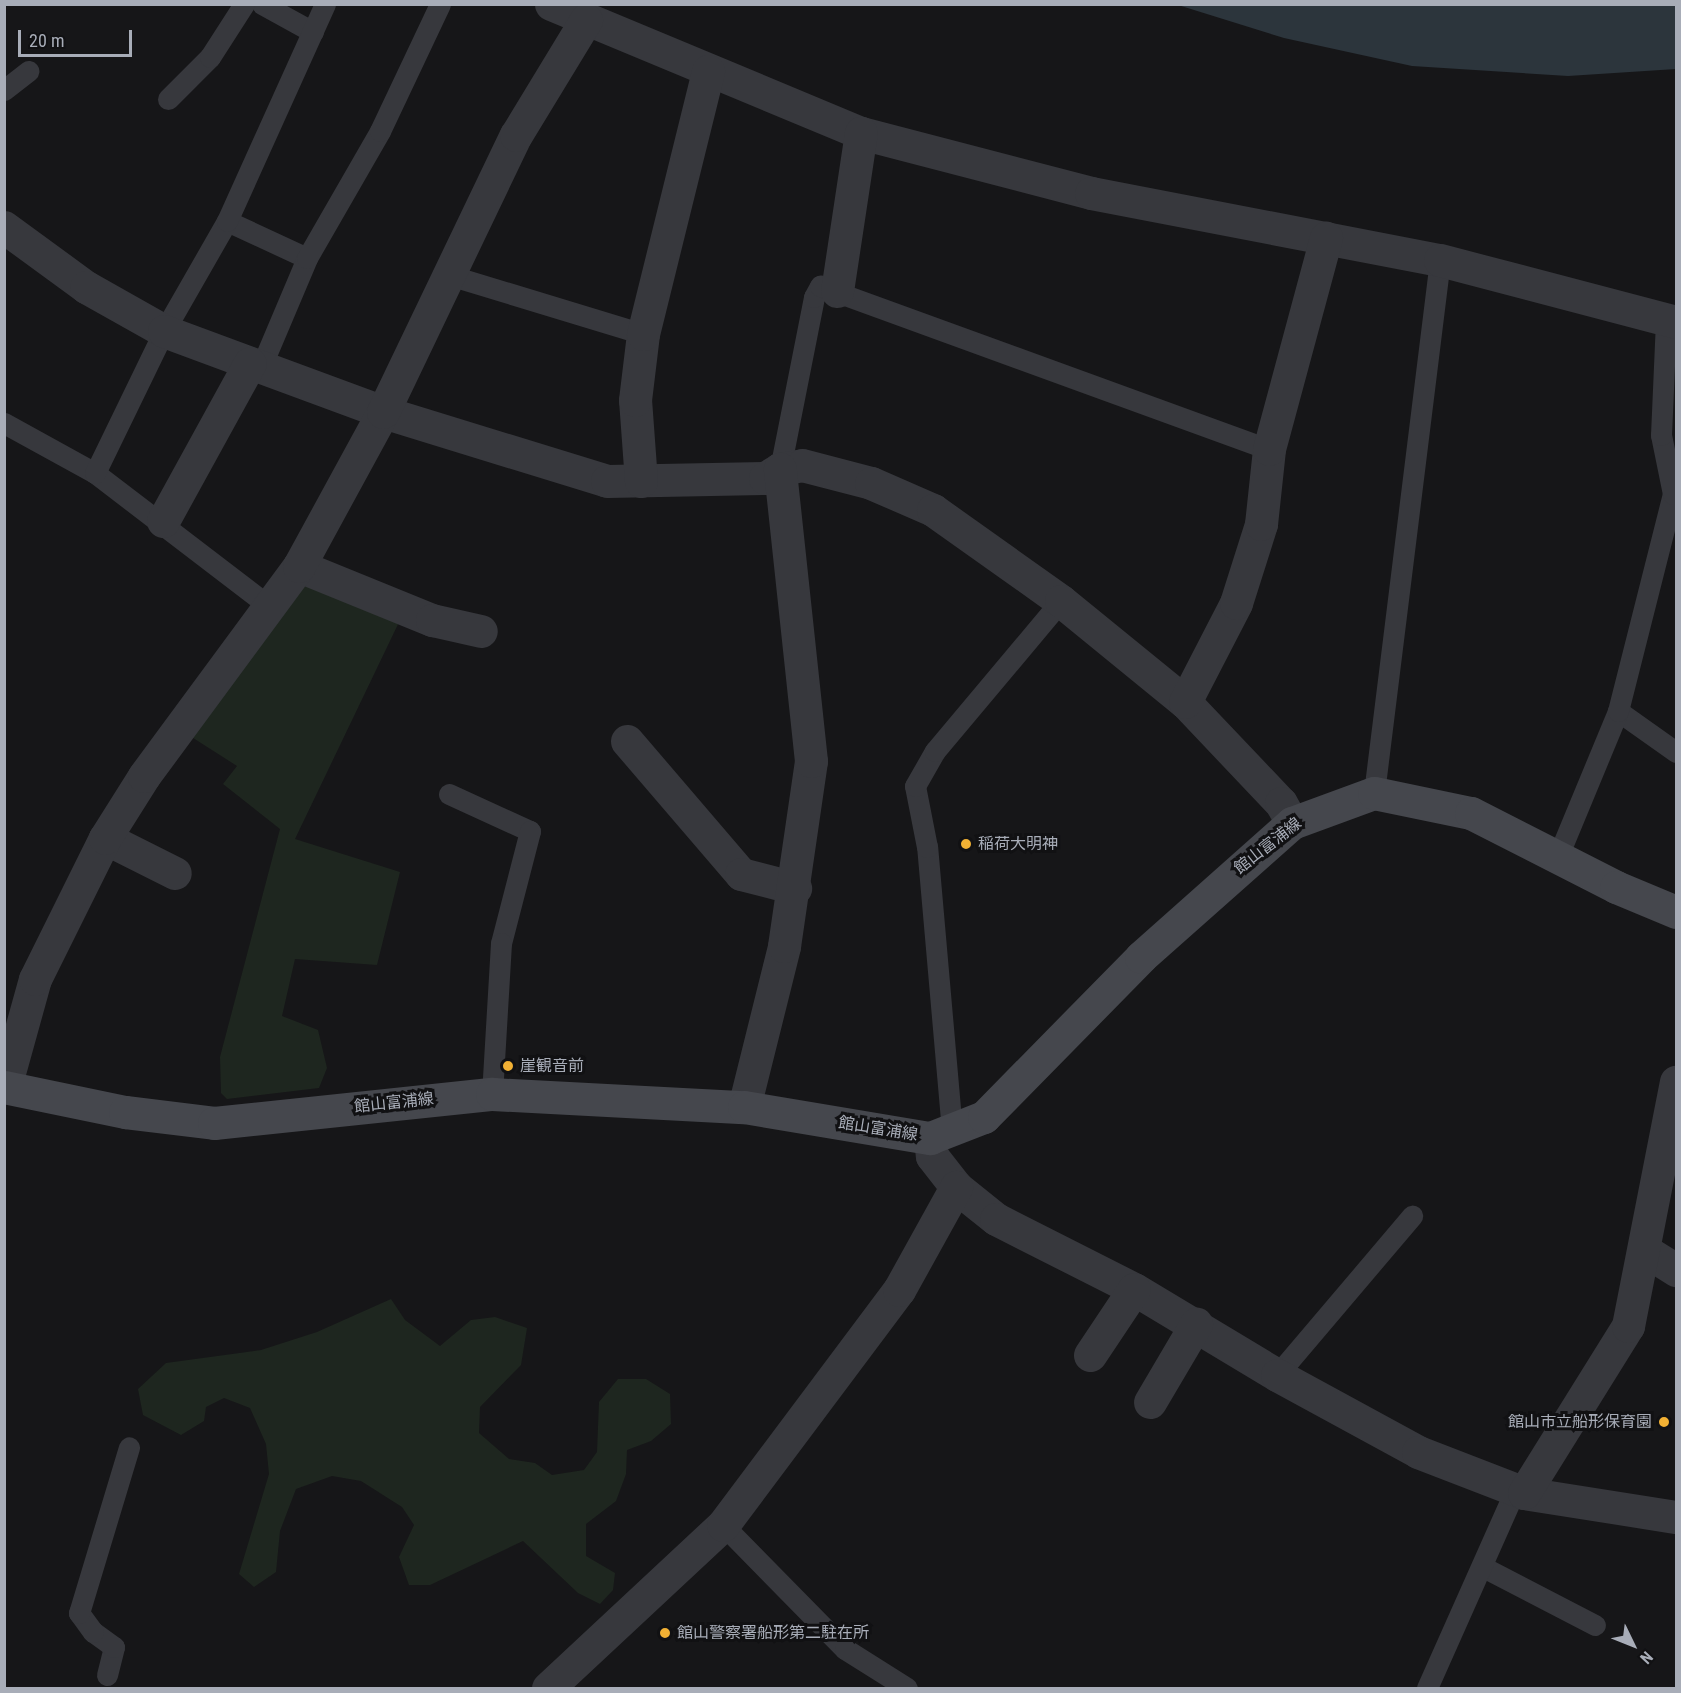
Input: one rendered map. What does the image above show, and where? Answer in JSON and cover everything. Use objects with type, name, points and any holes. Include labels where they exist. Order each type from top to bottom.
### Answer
[{"type":"main road","name":"館山富浦線","points":[[5,1087],[124,1112],[214,1123],[492,1094],[744,1107],[941,1135],[984,1117],[1141,957],[1292,823],[1374,793]]},
{"type":"main road","points":[[1374,793],[1471,813],[1677,912]]},
{"type":"street","points":[[552,4],[861,133],[1091,193],[1440,260],[1671,321]]},
{"type":"street","points":[[5,1087],[35,978],[105,838],[299,566],[383,412],[516,135],[586,20]]},
{"type":"street","points":[[641,481],[635,400],[643,334],[708,71]]},
{"type":"street","points":[[837,291],[861,133]]},
{"type":"street","points":[[4,227],[86,287],[164,331],[383,412],[607,481],[765,478],[780,469],[802,465],[871,483],[933,510],[1061,600],[1185,702],[1281,803],[1292,823]]},
{"type":"street","points":[[1185,702],[1236,603],[1261,524],[1269,449],[1326,238]]},
{"type":"street","points":[[163,521],[255,365]]},
{"type":"street","points":[[744,1107],[795,888],[811,761],[780,469]]},
{"type":"street","points":[[299,566],[432,620],[481,631]]},
{"type":"street","points":[[627,741],[741,874],[795,888]]},
{"type":"street","points":[[105,838],[175,873]]},
{"type":"street","points":[[1520,1491],[1628,1326],[1677,1082]]},
{"type":"street","points":[[941,1135],[932,1156],[956,1187],[996,1219],[1134,1289],[1196,1324],[1277,1375],[1418,1452],[1520,1491],[1677,1517]]},
{"type":"street","points":[[548,1689],[723,1525],[899,1290],[956,1187]]},
{"type":"street","points":[[1644,1250],[1677,1270]]},
{"type":"street","points":[[1090,1355],[1134,1289]]},
{"type":"street","points":[[1150,1402],[1196,1324]]},
{"type":"lane","points":[[168,99],[210,57],[244,4]]},
{"type":"lane","points":[[262,4],[313,32]]},
{"type":"lane","points":[[95,473],[164,331],[227,221],[325,4]]},
{"type":"lane","points":[[255,365],[307,258],[380,131],[440,4]]},
{"type":"lane","points":[[4,90],[28,71]]},
{"type":"lane","points":[[227,221],[307,258]]},
{"type":"lane","points":[[1374,793],[1440,260]]},
{"type":"lane","points":[[449,275],[643,334]]},
{"type":"lane","points":[[780,469],[814,297],[820,286],[1114,396],[1269,449]]},
{"type":"lane","points":[[1558,856],[1618,711],[1673,494],[1661,435],[1671,321]]},
{"type":"lane","points":[[4,423],[95,473],[163,521],[269,606]]},
{"type":"lane","points":[[941,1135],[927,847],[915,786],[935,751],[1061,600]]},
{"type":"lane","points":[[1618,711],[1677,752]]},
{"type":"lane","points":[[449,794],[530,831],[501,943],[492,1094]]},
{"type":"lane","points":[[1277,1375],[1412,1216]]},
{"type":"lane","points":[[107,1675],[114,1647],[93,1632],[79,1613],[129,1447]]},
{"type":"lane","points":[[1427,1689],[1520,1491]]},
{"type":"lane","points":[[723,1525],[845,1650],[907,1689]]},
{"type":"lane","points":[[1483,1567],[1595,1625]]},
{"type":"shaded area","points":[[1178,5],[1676,5],[1676,69],[1568,76],[1412,66],[1284,38]]},
{"type":"shaded area","points":[[301,577],[401,618],[295,839],[400,872],[377,965],[295,959],[282,1016],[318,1030],[327,1068],[319,1088],[227,1099],[221,1093],[220,1057],[280,829],[223,784],[237,766],[190,736]]},
{"type":"shaded area","points":[[391,1299],[405,1320],[440,1346],[471,1320],[495,1317],[527,1328],[521,1365],[480,1407],[479,1433],[509,1459],[535,1463],[552,1475],[584,1470],[597,1452],[599,1402],[618,1379],[646,1379],[670,1394],[671,1424],[651,1441],[627,1450],[626,1474],[616,1501],[586,1524],[586,1556],[615,1573],[613,1590],[600,1604],[578,1593],[523,1541],[430,1585],[409,1585],[399,1557],[414,1525],[402,1507],[361,1481],[332,1476],[296,1489],[280,1531],[276,1572],[254,1587],[239,1574],[269,1474],[266,1444],[250,1408],[224,1398],[206,1407],[204,1421],[181,1435],[143,1415],[138,1389],[166,1363],[261,1350],[317,1332]]},
{"type":"place","name":"稲荷大明神","points":[[966,844]]},
{"type":"place","name":"崖観音前","points":[[508,1066]]},
{"type":"place","name":"館山市立船形保育園","points":[[1664,1422]]},
{"type":"place","name":"館山警察署船形第二駐在所","points":[[665,1633]]}]
